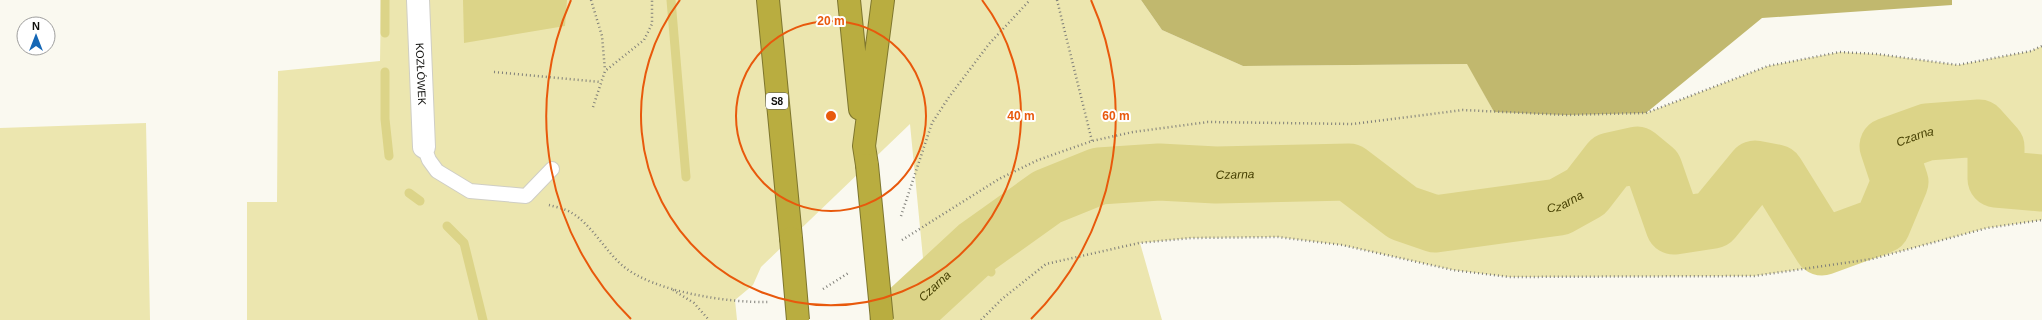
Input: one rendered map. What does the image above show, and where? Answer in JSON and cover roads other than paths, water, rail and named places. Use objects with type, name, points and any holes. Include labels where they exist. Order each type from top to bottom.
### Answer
[{"type":"highway","name":"S8","points":[[768,0],[798,320]]},
{"type":"highway","points":[[849,0],[882,320]]},
{"type":"highway","points":[[865,155],[883,0]]},
{"type":"street","name":"KOZŁÓWEK","points":[[418,0],[424,147]]},
{"type":"lane","points":[[424,147],[429,160],[437,171],[470,191],[526,196],[552,169]]},
{"type":"waterway","points":[[385,0],[385,33]]},
{"type":"waterway","points":[[671,0],[686,177]]},
{"type":"waterway","points":[[385,72],[385,119],[389,156]]},
{"type":"waterway","name":"Czarna","points":[[898,320],[977,247],[1047,197],[1099,176],[1159,172],[1216,175],[1349,172],[1403,213],[1435,224],[1559,207],[1586,192],[1610,161],[1637,155],[1654,169],[1674,226],[1713,220],[1755,169],[1776,173],[1822,247],[1882,225],[1900,182],[1888,146],[1927,132],[1979,128],[1996,147],[1996,179],[2042,183]]},
{"type":"waterway","points":[[1047,181],[1047,197]]},
{"type":"waterway","points":[[409,193],[420,201]]},
{"type":"waterway","points":[[447,226],[464,243],[483,320]]},
{"type":"waterway","points":[[977,247],[991,272]]}]
